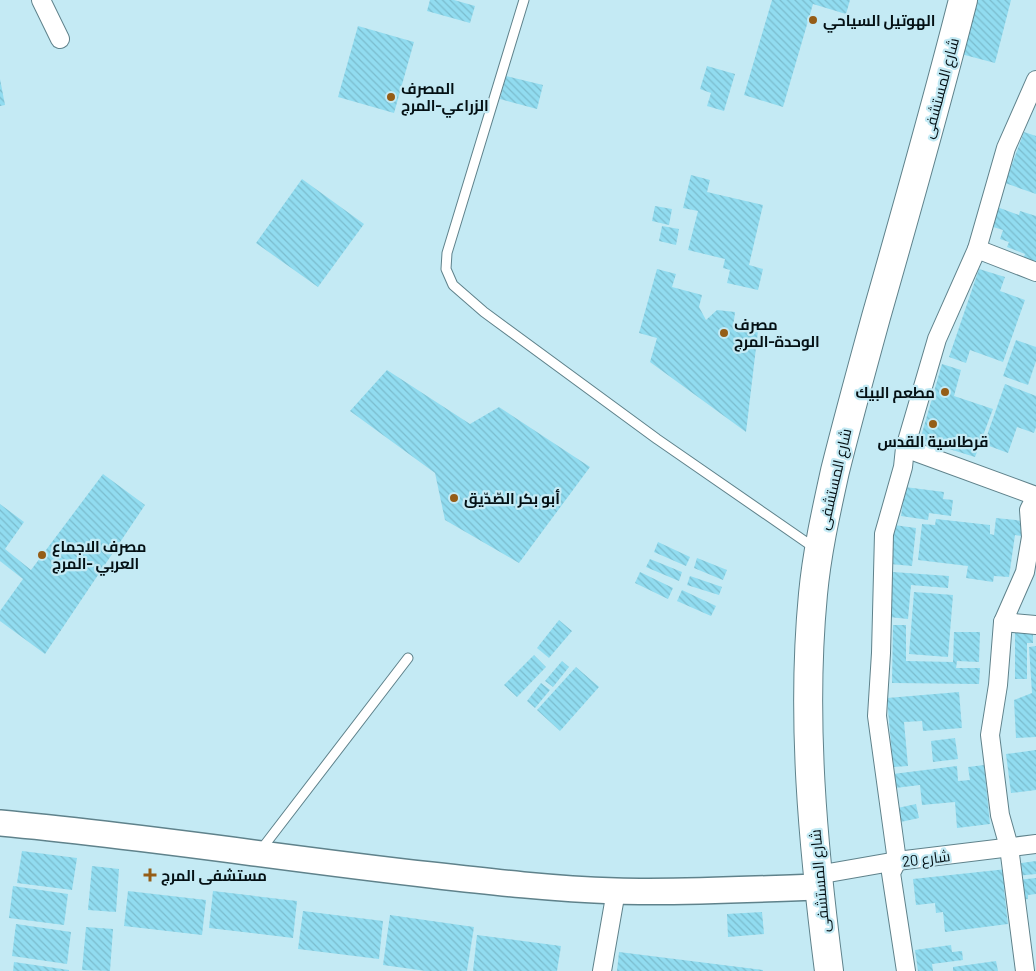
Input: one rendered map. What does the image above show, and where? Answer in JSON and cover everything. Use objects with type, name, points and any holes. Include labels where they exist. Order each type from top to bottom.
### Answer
[{"type":"highway","name":"شارع المستشفى","points":[[829,971],[818,881],[807,726],[812,604],[818,550],[852,404],[942,83],[963,0]]},
{"type":"street","points":[[41,0],[60,39]]},
{"type":"street","points":[[906,971],[891,873],[897,861],[877,716],[881,653],[884,534],[904,468],[906,448],[937,339],[977,250],[1006,148],[1030,110],[1036,80]]},
{"type":"street","points":[[977,250],[1036,272]]},
{"type":"street","points":[[906,448],[1036,496],[1029,510],[1031,537],[1025,572],[1003,622],[998,685],[990,735],[1000,815],[1008,847],[1025,971]]},
{"type":"street","points":[[1003,622],[1036,625]]},
{"type":"street","points":[[0,823],[258,853],[348,866],[616,891],[818,881]]},
{"type":"street","name":"شارع 20","points":[[818,881],[897,861],[1036,844]]},
{"type":"street","points":[[602,971],[616,891]]},
{"type":"lane","points":[[524,0],[447,253],[446,270],[453,285],[484,312],[657,438],[818,550]]},
{"type":"lane","points":[[258,853],[408,658]]},
{"type":"building","points":[[430,0],[454,0],[475,6],[470,23],[427,11]]},
{"type":"building","points":[[772,0],[850,0],[846,14],[813,4],[783,107],[744,95]]},
{"type":"building","points":[[976,0],[1011,0],[995,63],[961,54]]},
{"type":"building","points":[[358,26],[414,42],[394,113],[338,97]]},
{"type":"building","points":[[707,66],[735,74],[724,111],[707,106],[711,93],[700,89]]},
{"type":"building","points":[[506,76],[543,85],[537,109],[500,99]]},
{"type":"building","points":[[0,79],[5,105],[0,106]]},
{"type":"building","points":[[1024,132],[1036,136],[1036,194],[1005,183]]},
{"type":"building","points":[[691,175],[710,180],[707,192],[763,205],[749,265],[763,269],[758,290],[727,283],[730,270],[723,268],[725,259],[688,250],[698,211],[683,208]]},
{"type":"building","points":[[302,179],[364,224],[318,287],[256,243]]},
{"type":"building","points":[[655,206],[672,209],[669,225],[652,221]]},
{"type":"building","points":[[997,207],[1019,215],[1020,211],[1036,216],[1036,267],[1022,262],[1025,254],[1007,247],[1009,242],[1000,239],[1003,230],[990,226]]},
{"type":"building","points":[[662,226],[679,229],[676,245],[659,241]]},
{"type":"building","points":[[657,269],[676,274],[672,287],[702,295],[699,307],[706,320],[717,310],[735,312],[733,328],[758,331],[746,432],[650,362],[657,338],[639,333]]},
{"type":"building","points":[[979,269],[1005,277],[1000,291],[1025,300],[1003,362],[970,350],[966,363],[949,357]]},
{"type":"building","points":[[1016,340],[1036,347],[1036,361],[1028,385],[1003,376]]},
{"type":"building","points":[[942,364],[961,370],[954,396],[993,409],[975,457],[920,440]]},
{"type":"building","points":[[387,370],[470,424],[499,407],[590,467],[519,563],[445,520],[435,473],[350,411]]},
{"type":"building","points":[[1005,384],[1036,396],[1036,427],[1034,433],[1017,427],[1008,453],[984,444]]},
{"type":"building","points":[[103,474],[145,505],[45,654],[0,621],[0,611],[23,579],[0,561],[0,504],[24,522],[5,549],[31,570]]},
{"type":"building","points":[[905,487],[944,492],[943,499],[953,500],[951,516],[929,513],[928,520],[901,516]]},
{"type":"building","points":[[996,518],[1024,521],[1022,536],[1015,535],[1009,577],[994,576],[993,582],[966,578],[968,566],[918,560],[922,524],[935,525],[936,519],[990,525],[990,534],[994,535]]},
{"type":"building","points":[[894,525],[916,528],[912,566],[890,564]]},
{"type":"building","points":[[658,542],[690,557],[686,566],[654,552]]},
{"type":"building","points":[[697,558],[727,570],[723,580],[694,568]]},
{"type":"building","points":[[650,559],[682,572],[679,581],[646,567]]},
{"type":"building","points":[[640,572],[673,588],[668,599],[635,583]]},
{"type":"building","points":[[893,572],[949,576],[948,588],[911,585],[908,619],[889,617]]},
{"type":"building","points":[[690,576],[722,587],[719,595],[687,585]]},
{"type":"building","points":[[682,590],[716,606],[711,616],[677,601]]},
{"type":"building","points":[[914,592],[953,595],[948,657],[909,654]]},
{"type":"building","points":[[559,620],[572,631],[549,658],[537,648]]},
{"type":"building","points":[[893,625],[906,625],[906,661],[953,662],[954,632],[980,632],[979,662],[957,661],[956,668],[980,668],[979,684],[892,683]]},
{"type":"building","points":[[1015,633],[1033,633],[1033,643],[1027,643],[1027,679],[1015,679]]},
{"type":"building","points":[[1036,646],[1036,737],[1016,738],[1014,700],[1032,693],[1029,647]]},
{"type":"building","points":[[534,655],[546,667],[517,697],[504,685]]},
{"type":"building","points":[[562,661],[569,667],[553,687],[545,681]]},
{"type":"building","points":[[576,667],[599,687],[560,731],[537,710]]},
{"type":"building","points":[[541,683],[550,690],[535,708],[527,701]]},
{"type":"building","points":[[959,692],[962,728],[923,731],[922,721],[904,722],[908,766],[893,767],[887,698]]},
{"type":"building","points":[[955,738],[958,759],[933,762],[931,741]]},
{"type":"building","points":[[1036,750],[1036,790],[1011,793],[1006,754]]},
{"type":"building","points":[[984,765],[990,824],[957,828],[955,802],[922,805],[920,785],[895,788],[893,774],[957,766],[958,781],[970,780],[968,767]]},
{"type":"building","points":[[916,804],[919,818],[896,823],[893,809]]},
{"type":"building","points":[[22,851],[77,858],[72,890],[17,883]]},
{"type":"building","points":[[1036,861],[1036,874],[1016,876],[1014,864]]},
{"type":"building","points":[[92,866],[119,869],[116,912],[88,910]]},
{"type":"building","points":[[1007,869],[1009,888],[1004,889],[1008,924],[945,932],[943,912],[936,913],[935,903],[916,905],[913,879]]},
{"type":"building","points":[[1036,878],[1036,894],[1028,895],[1028,899],[1020,900],[1017,880]]},
{"type":"building","points":[[13,886],[68,894],[64,925],[9,918]]},
{"type":"building","points":[[128,891],[206,900],[202,935],[124,926]]},
{"type":"building","points":[[213,891],[297,901],[293,938],[209,928]]},
{"type":"building","points":[[303,911],[383,921],[379,959],[298,949]]},
{"type":"building","points":[[762,912],[764,934],[728,937],[727,914]]},
{"type":"building","points":[[390,915],[474,927],[467,971],[426,971],[383,965]]},
{"type":"building","points":[[16,924],[71,932],[67,964],[12,956]]},
{"type":"building","points":[[86,927],[113,929],[110,971],[82,970]]},
{"type":"building","points":[[477,935],[561,946],[557,971],[473,971]]},
{"type":"building","points":[[951,945],[952,952],[962,951],[963,960],[932,964],[933,971],[918,971],[915,950]]},
{"type":"building","points":[[619,952],[763,970],[763,971],[617,971]]},
{"type":"building","points":[[996,961],[998,971],[953,971],[953,967]]},
{"type":"building","points":[[14,962],[69,970],[69,971],[13,971]]},
{"type":"place","name":"الهوتيل السياحي","points":[[813,20]]},
{"type":"place","name":"المصرف الزراعي-المرج","points":[[391,97]]},
{"type":"place","name":"مصرف الوحدة-المرج","points":[[724,333]]},
{"type":"place","name":"مطعم البيك","points":[[945,392]]},
{"type":"place","name":"قرطاسية القدس","points":[[933,424]]},
{"type":"place","name":"أبو بكر الصّدّيق","points":[[454,498]]},
{"type":"place","name":"مصرف الاجماع العربي -المرج","points":[[42,555]]},
{"type":"place","name":"مستشفى المرج","points":[[150,875]]}]
